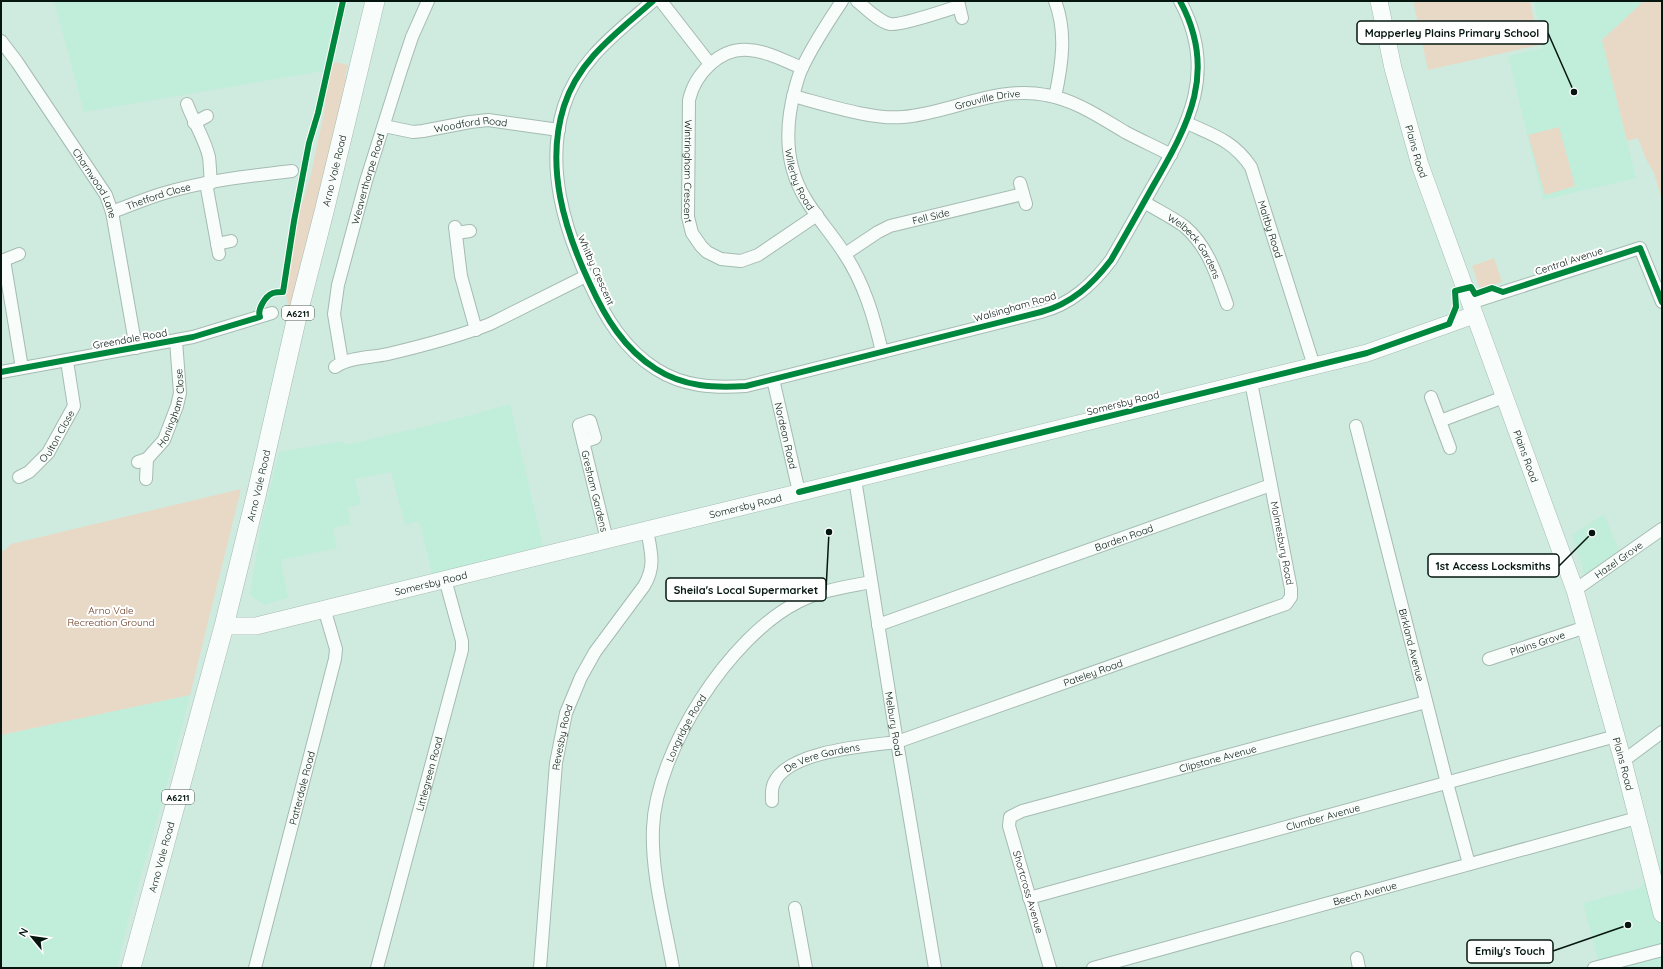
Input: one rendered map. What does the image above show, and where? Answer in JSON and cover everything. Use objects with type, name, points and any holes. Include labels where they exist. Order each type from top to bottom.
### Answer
[{"type":"main road","name":"Arno Vale Road","points":[[131,968],[224,626],[296,321],[376,1]]},
{"type":"street","name":"Weaverthorpe Road","points":[[428,1],[412,37],[384,126],[358,211],[336,296],[334,314],[338,365],[386,355],[476,330],[586,276]]},
{"type":"street","name":"Whitby Crescent","points":[[653,1],[620,29],[586,64],[576,79],[568,97],[559,130],[557,164],[561,203],[570,240],[604,313],[613,327],[633,351],[656,369],[690,384],[711,387],[746,386],[773,379]]},
{"type":"street","points":[[661,1],[710,64]]},
{"type":"street","name":"Willerby Road","points":[[842,1],[821,32],[802,68],[793,96],[788,129],[790,160],[801,191],[845,254],[863,288],[874,315],[882,352]]},
{"type":"street","points":[[857,1],[884,22],[895,24],[960,8]]},
{"type":"street","points":[[1055,1],[1061,24],[1063,47],[1061,70],[1055,97]]},
{"type":"street","name":"Walsingham Road","points":[[773,379],[1054,309],[1065,304],[1084,290],[1111,260],[1171,155],[1187,123],[1193,104],[1197,83],[1197,56],[1191,25],[1180,1]]},
{"type":"street","name":"Plains Road","points":[[1379,1],[1412,140],[1575,590],[1623,761],[1662,914]]},
{"type":"street","name":"Charnwood Lane","points":[[1,42],[10,50],[106,196],[112,212],[136,348]]},
{"type":"street","name":"Wintringham Crescent","points":[[802,68],[749,50],[729,54],[710,64],[694,84],[689,100],[687,208],[689,225],[696,241],[714,256],[735,261],[747,260],[758,255],[817,215]]},
{"type":"street","name":"Grouville Drive","points":[[793,96],[872,115],[893,118],[911,116],[1008,93],[1036,93],[1076,104],[1132,136],[1171,155]]},
{"type":"street","name":"Thetford Close","points":[[187,104],[194,123],[205,144],[209,157],[208,183],[218,249],[231,241]]},
{"type":"street","points":[[194,123],[207,116]]},
{"type":"street","name":"Woodford Road","points":[[384,126],[413,132],[488,120],[559,130]]},
{"type":"street","name":"Maltby Road","points":[[1187,123],[1232,145],[1242,154],[1251,167],[1314,366]]},
{"type":"street","name":"Thetford Close","points":[[112,212],[162,194],[208,183],[248,176],[292,171]]},
{"type":"street","name":"Fell Side","points":[[845,254],[878,232],[890,226],[1023,194]]},
{"type":"street","name":"Welbeck Gardens","points":[[1144,202],[1184,226],[1198,240],[1213,265],[1227,304]]},
{"type":"street","points":[[470,231],[456,230],[461,276],[476,330]]},
{"type":"street","name":"Central Avenue","points":[[1472,309],[1640,248],[1662,302]]},
{"type":"street","points":[[19,254],[2,260],[22,368]]},
{"type":"street","name":"Somersby Road","points":[[224,626],[256,626],[324,608],[1367,353],[1472,309]]},
{"type":"street","name":"Greendale Road","points":[[1,372],[176,340],[258,313],[272,313]]},
{"type":"street","name":"Honingham Close","points":[[146,479],[142,461],[164,440],[177,406],[180,393],[176,340]]},
{"type":"street","name":"Oulton Close","points":[[23,460],[24,474],[48,453],[74,406],[67,361]]},
{"type":"street","name":"Nordean Road","points":[[773,379],[799,492]]},
{"type":"street","points":[[1251,382],[1271,485]]},
{"type":"street","points":[[1431,397],[1450,448]]},
{"type":"street","points":[[1440,421],[1504,397]]},
{"type":"street","name":"Birkland Avenue","points":[[1356,426],[1446,783],[1469,864]]},
{"type":"street","name":"Gresham Gardens","points":[[583,442],[607,540]]},
{"type":"street","name":"Melbury Road","points":[[855,479],[935,968]]},
{"type":"street","name":"Malmesbury Road","points":[[1271,485],[1291,589],[1289,601]]},
{"type":"street","name":"Barden Road","points":[[878,625],[1271,485]]},
{"type":"street","name":"Hazel Grove","points":[[1575,590],[1662,529]]},
{"type":"street","name":"Revesby Road","points":[[540,968],[552,803],[556,763],[564,723],[579,682],[595,652],[644,586],[649,577],[652,562],[647,530]]},
{"type":"street","name":"Littlegreen Road","points":[[377,968],[462,650],[462,641],[445,579]]},
{"type":"street","name":"Longridge Road","points":[[673,968],[655,866],[653,827],[657,797],[661,782],[684,729],[703,696],[724,668],[750,638],[767,622],[791,606],[810,596],[825,591],[871,582]]},
{"type":"street","name":"Pateley Road","points":[[897,742],[1276,608],[1286,604],[1289,601]]},
{"type":"street","name":"Patterdale Road","points":[[255,968],[335,659],[336,649],[324,608]]},
{"type":"street","name":"Plains Grove","points":[[1489,659],[1586,628]]},
{"type":"street","name":"Clipstone Avenue","points":[[1010,817],[1029,809],[1426,702]]},
{"type":"street","points":[[1623,761],[1662,732]]},
{"type":"street","name":"Clumber Avenue","points":[[1030,898],[1616,736]]},
{"type":"street","name":"De Vere Gardens","points":[[772,802],[772,790],[775,781],[785,769],[802,760],[832,752],[897,742]]},
{"type":"street","name":"Shortcross Avenue","points":[[1010,817],[1009,826],[1050,968]]},
{"type":"street","name":"Beech Avenue","points":[[1093,968],[1637,818]]},
{"type":"street","points":[[795,908],[806,968]]},
{"type":"street","points":[[1594,968],[1662,950]]},
{"type":"shaded area","points":[[54,1],[338,1],[323,71],[84,112]]},
{"type":"shaded area","points":[[1534,1],[1644,1],[1602,40],[1636,178],[1543,200],[1508,56],[1543,48]]},
{"type":"shaded area","points":[[510,404],[543,546],[432,574],[419,521],[405,525],[391,472],[355,479],[361,504],[347,508],[351,524],[333,528],[337,548],[281,560],[288,598],[264,605],[250,595],[262,521],[279,452],[343,441],[346,445],[464,417]]},
{"type":"shaded area","points":[[1604,514],[1619,550],[1585,575],[1572,535]]},
{"type":"shaded area","points":[[190,695],[168,780],[128,920],[117,968],[1,968],[1,735]]},
{"type":"shaded area","points":[[1662,858],[1662,968],[1600,968],[1583,903],[1640,888]]},
{"type":"green space","points":[[1413,1],[1530,1],[1539,45],[1428,70]]},
{"type":"green space","points":[[1644,1],[1662,1],[1662,200],[1654,173],[1646,159],[1638,138],[1627,141],[1602,40]]},
{"type":"green space","points":[[335,62],[348,65],[345,77],[350,78],[291,311],[289,310],[286,295],[297,220],[311,174],[324,113],[329,71]]},
{"type":"green space","points":[[1559,127],[1575,186],[1545,195],[1528,135]]},
{"type":"green space","points":[[1494,258],[1502,282],[1480,289],[1472,266]]},
{"type":"green space","name":"Arno Vale Recreation Ground","points":[[241,489],[190,695],[1,735],[1,551],[5,550],[11,544]]},
{"type":"cycle path","points":[[1,372],[193,337],[260,317],[259,314],[261,307],[267,297],[273,293],[283,292],[294,221],[309,143],[318,113],[343,1]]},
{"type":"cycle path","points":[[653,1],[613,35],[579,74],[571,89],[564,106],[556,151],[560,197],[572,241],[590,284],[609,320],[625,342],[645,361],[656,369],[677,380],[700,385],[722,387],[746,386],[1041,312],[1062,304],[1080,292],[1096,278],[1111,260],[1178,141],[1187,119],[1194,96],[1198,74],[1197,51],[1191,27],[1180,1]]},
{"type":"cycle path","points":[[799,492],[1367,353],[1449,324],[1456,307],[1455,291],[1471,287],[1475,294],[1492,288],[1503,292],[1640,248],[1662,302]]},
{"type":"place","name":"Mapperley Plains Primary School","points":[[1574,92]]},
{"type":"place","name":"Sheila's Local Supermarket","points":[[829,532]]},
{"type":"place","name":"1st Access Locksmiths","points":[[1592,533]]},
{"type":"place","name":"Emily's Touch","points":[[1628,925]]}]
